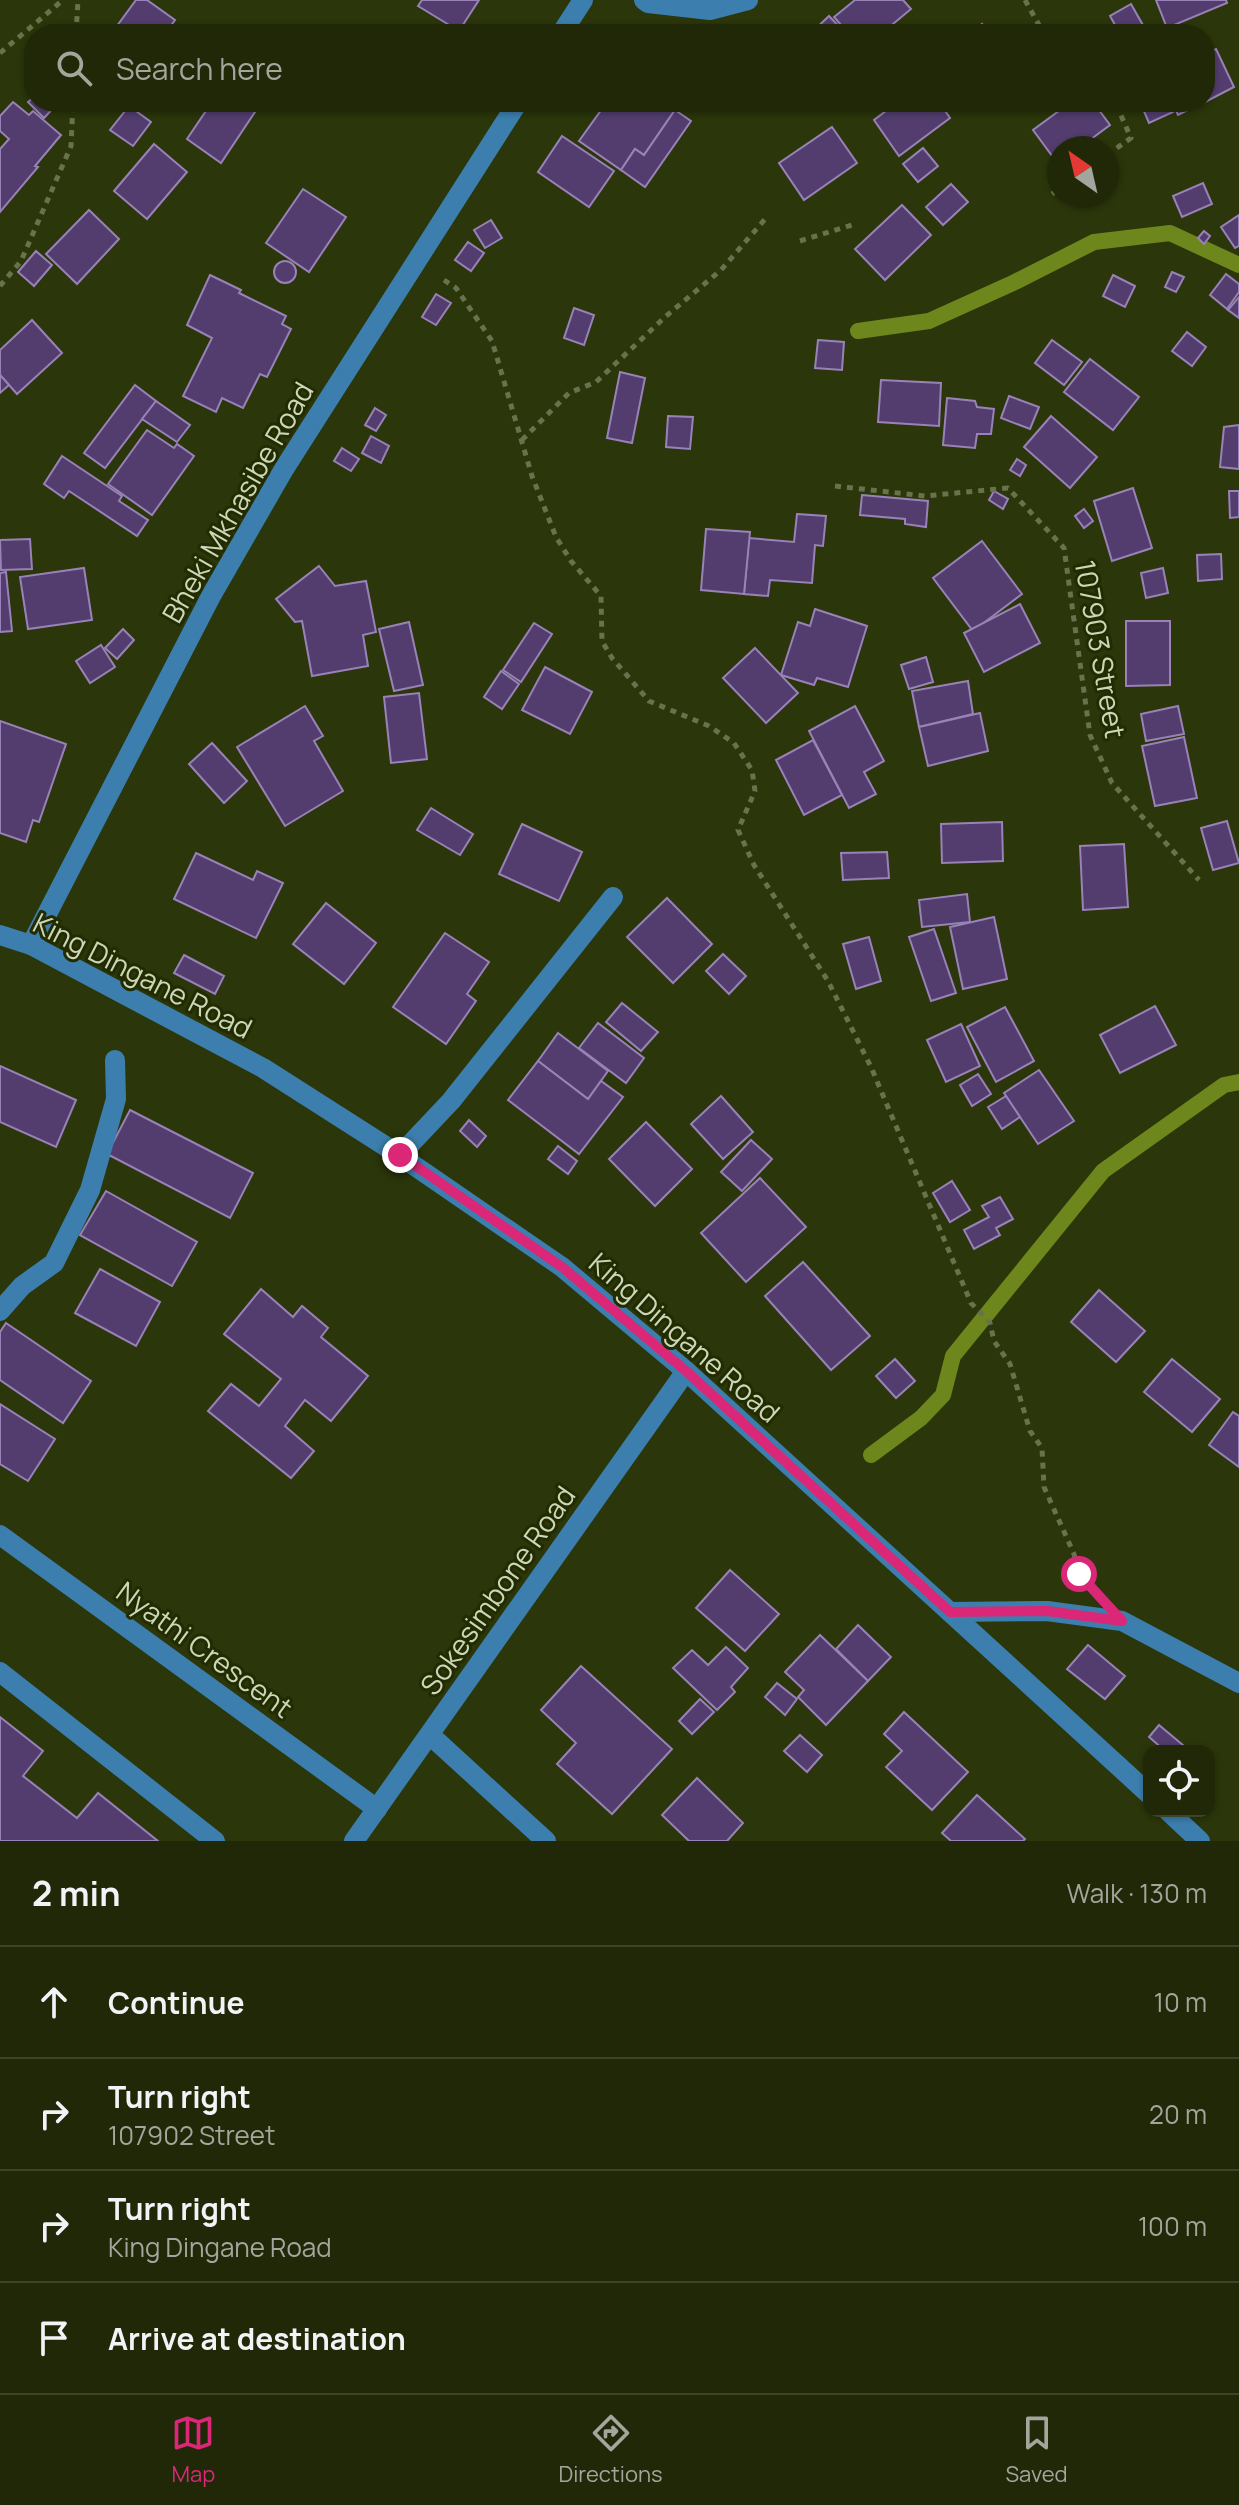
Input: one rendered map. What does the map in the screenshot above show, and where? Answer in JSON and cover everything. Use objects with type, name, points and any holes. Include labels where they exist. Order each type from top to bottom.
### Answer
[{"type":"street","points":[[567,24],[583,0]]},
{"type":"street","points":[[644,0],[710,10],[748,0]]},
{"type":"street","name":"Bheki Mkhasibe Road","points":[[31,945],[211,596],[284,469],[512,112]]},
{"type":"street","points":[[400,1155],[451,1101],[613,897]]},
{"type":"street","name":"King Dingane Road","points":[[0,935],[31,945],[263,1068],[400,1155],[562,1267],[686,1371],[1143,1789]]},
{"type":"street","points":[[0,1311],[22,1286],[54,1263],[90,1190],[116,1099],[115,1060]]},
{"type":"street","name":"Sokesimbone Road","points":[[354,1841],[686,1371]]},
{"type":"street","name":"Nyathi Crescent","points":[[0,1535],[377,1809]]},
{"type":"street","points":[[950,1612],[1047,1611],[1122,1621],[1239,1683]]},
{"type":"street","points":[[0,1672],[215,1841]]},
{"type":"street","points":[[430,1735],[546,1841]]},
{"type":"street","points":[[1174,1817],[1200,1841]]},
{"type":"path","points":[[34,24],[63,0]]},
{"type":"path","points":[[77,24],[78,0]]},
{"type":"path","points":[[1025,0],[1038,24]]},
{"type":"path","points":[[0,53],[24,33]]},
{"type":"path","points":[[0,286],[21,261],[71,146],[73,112]]},
{"type":"path","points":[[1119,112],[1131,138],[1119,146]]},
{"type":"path","points":[[521,441],[569,393],[596,382],[721,270],[766,218]]},
{"type":"path","points":[[800,241],[855,224]]},
{"type":"path","points":[[415,262],[456,288],[492,341],[532,476],[556,537],[571,561],[601,596],[602,641],[612,658],[649,701],[709,726],[734,743],[752,770],[755,791],[738,830],[754,865],[828,981],[871,1067],[971,1303],[990,1323],[994,1341],[1010,1364],[1030,1431],[1042,1448],[1044,1487],[1074,1554],[1079,1574],[1122,1621]]},
{"type":"path","name":"107903 Street","points":[[835,486],[925,496],[1008,488],[1064,548],[1090,735],[1112,783],[1199,880]]},
{"type":"building","points":[[136,0],[147,0],[175,20],[172,24],[118,24]]},
{"type":"building","points":[[422,0],[479,0],[464,24],[448,24],[418,6]]},
{"type":"building","points":[[855,0],[903,0],[911,9],[893,24],[840,24],[834,17]]},
{"type":"building","points":[[1156,0],[1226,0],[1227,3],[1177,24],[1165,24]]},
{"type":"building","points":[[1131,4],[1142,24],[1114,24],[1110,16]]},
{"type":"building","points":[[829,16],[837,24],[821,24]]},
{"type":"building","points":[[1215,49],[1234,87],[1215,97]]},
{"type":"building","points":[[13,102],[29,115],[34,112],[61,135],[0,212],[0,149],[9,139],[0,131],[0,116]]},
{"type":"building","points":[[124,112],[137,112],[151,122],[133,146],[110,130]]},
{"type":"building","points":[[205,112],[255,112],[221,163],[187,139]]},
{"type":"building","points":[[600,112],[674,112],[644,155],[635,149],[621,170],[579,141]]},
{"type":"building","points":[[674,112],[691,121],[645,187],[621,170],[635,149],[644,155]]},
{"type":"building","points":[[885,112],[946,112],[950,118],[899,156],[874,120]]},
{"type":"building","points":[[1057,112],[1100,112],[1110,125],[1095,136],[1047,136],[1047,149],[1033,130]]},
{"type":"building","points":[[1144,112],[1173,112],[1149,123]]},
{"type":"building","points":[[832,127],[857,163],[804,200],[779,163]]},
{"type":"building","points":[[562,136],[614,171],[589,207],[538,172]]},
{"type":"building","points":[[154,144],[187,172],[147,219],[114,191]]},
{"type":"building","points":[[923,148],[938,166],[918,182],[903,164]]},
{"type":"building","points":[[1203,183],[1212,204],[1182,217],[1173,196]]},
{"type":"building","points":[[951,184],[968,202],[943,225],[926,207]]},
{"type":"building","points":[[303,189],[346,217],[309,272],[266,243]]},
{"type":"building","points":[[902,205],[931,235],[885,280],[855,249]]},
{"type":"building","points":[[89,210],[119,239],[77,284],[46,254]]},
{"type":"building","points":[[1239,215],[1239,246],[1235,248],[1221,227]]},
{"type":"building","points":[[491,220],[502,238],[485,248],[474,230]]},
{"type":"building","points":[[1204,231],[1210,236],[1204,244],[1198,238]]},
{"type":"building","points":[[468,242],[484,253],[471,271],[455,260]]},
{"type":"building","points":[[36,251],[52,265],[34,286],[18,272]]},
{"type":"building","points":[[285,261],[293,264],[296,272],[293,280],[285,283],[277,280],[274,272],[277,264]]},
{"type":"building","points":[[1172,272],[1184,277],[1176,292],[1165,287]]},
{"type":"building","points":[[1226,274],[1239,284],[1239,292],[1227,309],[1210,295]]},
{"type":"building","points":[[210,275],[286,316],[282,324],[291,329],[267,377],[260,374],[243,408],[222,398],[216,412],[183,396],[212,338],[187,325]]},
{"type":"building","points":[[1113,275],[1135,286],[1125,307],[1103,296]]},
{"type":"building","points":[[436,294],[451,303],[436,325],[422,317]]},
{"type":"building","points":[[1239,297],[1239,318],[1228,310]]},
{"type":"building","points":[[574,308],[594,315],[584,345],[564,338]]},
{"type":"building","points":[[32,320],[62,353],[17,394],[0,375],[0,350]]},
{"type":"building","points":[[1187,332],[1206,347],[1192,366],[1172,351]]},
{"type":"building","points":[[818,340],[844,342],[842,370],[815,368]]},
{"type":"building","points":[[1052,340],[1082,362],[1064,385],[1035,363]]},
{"type":"building","points":[[1090,359],[1139,397],[1113,430],[1064,392]]},
{"type":"building","points":[[620,372],[645,378],[632,443],[607,438]]},
{"type":"building","points":[[0,375],[9,385],[0,393]]},
{"type":"building","points":[[881,380],[941,383],[939,426],[878,422]]},
{"type":"building","points":[[135,385],[156,401],[105,468],[84,453]]},
{"type":"building","points":[[1009,396],[1039,407],[1030,429],[1001,418]]},
{"type":"building","points":[[947,398],[975,401],[977,407],[994,409],[991,434],[977,434],[975,448],[943,445]]},
{"type":"building","points":[[156,401],[190,425],[177,442],[142,419]]},
{"type":"building","points":[[375,408],[386,415],[376,431],[365,425]]},
{"type":"building","points":[[668,416],[693,417],[690,449],[666,447]]},
{"type":"building","points":[[1051,416],[1097,457],[1070,488],[1024,447]]},
{"type":"building","points":[[1239,425],[1239,469],[1220,467],[1224,427]]},
{"type":"building","points":[[147,430],[174,448],[177,444],[194,456],[152,515],[108,484]]},
{"type":"building","points":[[371,436],[389,446],[381,463],[362,453]]},
{"type":"building","points":[[342,448],[359,459],[351,471],[334,461]]},
{"type":"building","points":[[62,456],[122,496],[119,501],[148,520],[137,536],[69,491],[64,498],[44,484]]},
{"type":"building","points":[[1017,459],[1026,465],[1020,476],[1010,470]]},
{"type":"building","points":[[1133,488],[1152,548],[1112,561],[1094,501]]},
{"type":"building","points":[[994,491],[1008,499],[1003,509],[989,500]]},
{"type":"building","points":[[1229,491],[1239,491],[1239,517],[1230,518]]},
{"type":"building","points":[[862,495],[928,501],[926,527],[905,524],[905,519],[860,515]]},
{"type":"building","points":[[1084,509],[1093,521],[1084,528],[1075,516]]},
{"type":"building","points":[[797,514],[826,516],[823,546],[815,545],[812,583],[770,580],[768,596],[744,594],[749,538],[794,542]]},
{"type":"building","points":[[706,529],[750,532],[744,594],[701,590]]},
{"type":"building","points":[[30,539],[32,569],[1,570],[0,540]]},
{"type":"building","points":[[982,541],[1022,594],[973,631],[933,578]]},
{"type":"building","points":[[1221,554],[1222,579],[1198,581],[1197,555]]},
{"type":"building","points":[[319,566],[335,586],[366,581],[376,632],[363,635],[368,666],[312,676],[302,621],[295,622],[276,599]]},
{"type":"building","points":[[84,568],[92,620],[28,629],[20,577]]},
{"type":"building","points":[[1163,568],[1168,593],[1146,598],[1141,573]]},
{"type":"building","points":[[6,572],[12,631],[0,632],[0,573]]},
{"type":"building","points":[[1020,604],[1040,643],[984,672],[964,633]]},
{"type":"building","points":[[815,609],[867,626],[848,687],[817,678],[814,685],[781,675],[798,622],[810,626]]},
{"type":"building","points":[[1126,621],[1170,621],[1170,685],[1126,686]]},
{"type":"building","points":[[409,622],[423,685],[394,691],[379,629]]},
{"type":"building","points":[[534,623],[552,634],[521,682],[503,670]]},
{"type":"building","points":[[123,629],[134,640],[117,659],[105,648]]},
{"type":"building","points":[[101,645],[115,667],[90,683],[76,661]]},
{"type":"building","points":[[755,648],[798,693],[766,723],[723,678]]},
{"type":"building","points":[[926,657],[933,682],[909,689],[901,665]]},
{"type":"building","points":[[545,667],[592,692],[570,734],[522,710]]},
{"type":"building","points":[[501,671],[519,684],[502,709],[484,697]]},
{"type":"building","points":[[968,681],[973,714],[919,727],[912,691]]},
{"type":"building","points":[[419,693],[427,759],[391,763],[384,697]]},
{"type":"building","points":[[305,706],[323,736],[314,741],[343,791],[285,826],[237,747]]},
{"type":"building","points":[[855,706],[884,761],[864,772],[876,794],[849,808],[809,731]]},
{"type":"building","points":[[1178,706],[1184,734],[1146,741],[1141,714]]},
{"type":"building","points":[[980,713],[988,751],[928,766],[919,727]]},
{"type":"building","points":[[0,721],[66,744],[39,822],[33,820],[26,842],[0,833]]},
{"type":"building","points":[[1184,737],[1197,798],[1155,806],[1142,746]]},
{"type":"building","points":[[813,740],[842,795],[804,815],[776,760]]},
{"type":"building","points":[[212,743],[247,781],[224,803],[189,764]]},
{"type":"building","points":[[431,808],[473,834],[460,855],[417,830]]},
{"type":"building","points":[[1227,821],[1239,863],[1213,870],[1201,828]]},
{"type":"building","points":[[1002,822],[1003,861],[942,863],[941,824]]},
{"type":"building","points":[[522,824],[582,852],[559,901],[499,874]]},
{"type":"building","points":[[1124,844],[1128,907],[1083,910],[1080,846]]},
{"type":"building","points":[[887,852],[889,878],[843,880],[841,853]]},
{"type":"building","points":[[196,853],[253,880],[257,871],[283,883],[256,938],[174,899]]},
{"type":"building","points":[[967,894],[970,922],[922,927],[919,900]]},
{"type":"building","points":[[667,898],[712,944],[673,983],[627,937]]},
{"type":"building","points":[[326,903],[376,943],[344,984],[293,944]]},
{"type":"building","points":[[994,917],[1007,979],[963,989],[950,927]]},
{"type":"building","points":[[934,929],[956,993],[931,1001],[909,937]]},
{"type":"building","points":[[445,933],[489,962],[467,994],[476,1001],[446,1044],[393,1007]]},
{"type":"building","points":[[869,937],[881,981],[856,989],[843,944]]},
{"type":"building","points":[[723,954],[746,976],[729,994],[706,971]]},
{"type":"building","points":[[184,955],[224,976],[215,994],[174,973]]},
{"type":"building","points":[[622,1003],[658,1032],[641,1051],[606,1022]]},
{"type":"building","points":[[1155,1006],[1176,1045],[1120,1073],[1100,1035]]},
{"type":"building","points":[[1005,1007],[1034,1061],[996,1082],[967,1027]]},
{"type":"building","points":[[598,1023],[644,1058],[626,1083],[579,1048]]},
{"type":"building","points":[[961,1024],[980,1066],[946,1082],[927,1040]]},
{"type":"building","points":[[558,1033],[608,1071],[588,1099],[538,1061]]},
{"type":"building","points":[[538,1061],[588,1099],[601,1081],[623,1097],[579,1154],[508,1100]]},
{"type":"building","points":[[0,1066],[76,1100],[56,1147],[0,1122]]},
{"type":"building","points":[[1039,1070],[1074,1121],[1038,1144],[1004,1093]]},
{"type":"building","points":[[978,1074],[991,1094],[972,1106],[960,1085]]},
{"type":"building","points":[[721,1096],[753,1132],[723,1159],[691,1124]]},
{"type":"building","points":[[1006,1096],[1020,1117],[1002,1129],[988,1107]]},
{"type":"building","points":[[130,1110],[253,1173],[230,1218],[107,1154]]},
{"type":"building","points":[[469,1120],[486,1136],[477,1147],[460,1131]]},
{"type":"building","points":[[646,1122],[692,1169],[655,1206],[609,1159]]},
{"type":"building","points":[[751,1140],[772,1159],[742,1191],[721,1172]]},
{"type":"building","points":[[558,1146],[577,1161],[568,1174],[548,1159]]},
{"type":"building","points":[[760,1178],[806,1227],[746,1282],[701,1233]]},
{"type":"building","points":[[952,1181],[970,1210],[950,1222],[933,1193]]},
{"type":"building","points":[[106,1191],[197,1242],[172,1286],[80,1235]]},
{"type":"building","points":[[1000,1197],[1013,1219],[996,1228],[1000,1235],[974,1249],[964,1230],[989,1217],[982,1206]]},
{"type":"building","points":[[803,1262],[870,1336],[831,1370],[765,1296]]},
{"type":"building","points":[[100,1269],[160,1302],[136,1346],[75,1313]]},
{"type":"building","points":[[261,1289],[293,1317],[302,1306],[328,1328],[321,1337],[368,1376],[331,1421],[305,1400],[285,1426],[314,1451],[291,1478],[208,1411],[231,1384],[259,1406],[281,1379],[224,1334]]},
{"type":"building","points":[[1099,1290],[1145,1331],[1116,1362],[1071,1322]]},
{"type":"building","points":[[6,1323],[91,1381],[63,1423],[0,1380],[0,1332]]},
{"type":"building","points":[[895,1359],[915,1381],[896,1398],[876,1376]]},
{"type":"building","points":[[1172,1359],[1220,1399],[1192,1432],[1144,1392]]},
{"type":"building","points":[[0,1404],[55,1439],[28,1481],[0,1464]]},
{"type":"building","points":[[1233,1412],[1239,1416],[1239,1467],[1209,1445]]},
{"type":"building","points":[[730,1570],[779,1614],[745,1651],[696,1608]]},
{"type":"building","points":[[858,1625],[891,1657],[868,1681],[836,1649]]},
{"type":"building","points":[[820,1635],[868,1681],[826,1725],[798,1697],[804,1690],[785,1672]]},
{"type":"building","points":[[1088,1645],[1125,1676],[1105,1699],[1067,1669]]},
{"type":"building","points":[[726,1647],[748,1668],[731,1687],[735,1692],[717,1710],[673,1668],[692,1650],[708,1665]]},
{"type":"building","points":[[581,1666],[672,1749],[612,1814],[557,1764],[576,1743],[541,1710]]},
{"type":"building","points":[[777,1683],[797,1699],[785,1715],[765,1697]]},
{"type":"building","points":[[700,1699],[714,1712],[692,1734],[679,1721]]},
{"type":"building","points":[[904,1712],[968,1772],[932,1810],[886,1767],[902,1751],[884,1734]]},
{"type":"building","points":[[0,1717],[43,1751],[23,1776],[77,1818],[98,1793],[158,1841],[0,1841]]},
{"type":"building","points":[[1159,1725],[1183,1745],[1158,1745],[1149,1737]]},
{"type":"building","points":[[800,1735],[822,1755],[807,1772],[784,1751]]},
{"type":"building","points":[[697,1778],[743,1823],[727,1841],[689,1841],[662,1815]]},
{"type":"building","points":[[977,1795],[1025,1839],[951,1841],[942,1833]]},
{"type":"waterway","points":[[858,331],[929,321],[1094,242],[1170,233],[1239,265]]},
{"type":"waterway","points":[[871,1455],[921,1418],[943,1395],[953,1356],[1103,1171],[1224,1085],[1239,1082]]},
{"type":"route","points":[[400,1155],[562,1267],[686,1371],[950,1612],[1047,1611],[1122,1621],[1079,1574]]}]
